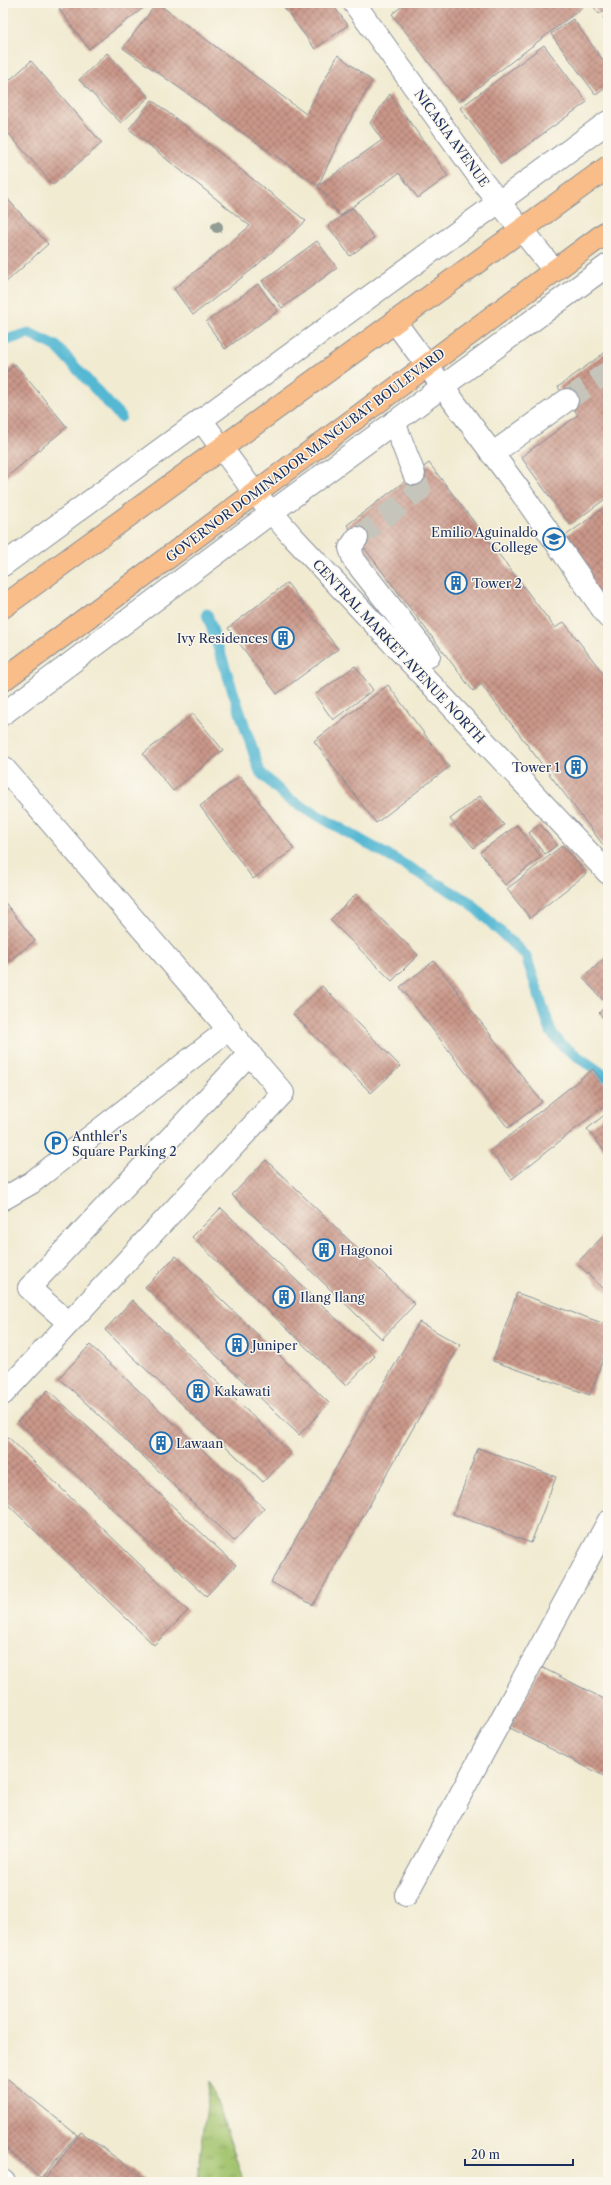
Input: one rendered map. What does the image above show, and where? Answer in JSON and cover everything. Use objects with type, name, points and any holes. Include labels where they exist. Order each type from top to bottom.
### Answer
[{"type":"main road","points":[[3,607],[608,167]]},
{"type":"main road","name":"GOVERNOR DOMINADOR MANGUBAT BOULEVARD","points":[[3,680],[254,492],[608,231]]},
{"type":"street","name":"NICASIA AVENUE","points":[[354,3],[498,201],[554,270]]},
{"type":"street","points":[[3,565],[498,201],[608,122]]},
{"type":"street","name":"GOVERNOR DOMINADOR MANGUBAT BOULEVARD","points":[[3,714],[272,512],[608,265]]},
{"type":"street","points":[[395,322],[443,386],[608,617]]},
{"type":"street","points":[[492,454],[567,400]]},
{"type":"street","name":"CENTRAL MARKET AVENUE NORTH","points":[[201,420],[254,492],[272,512],[429,657],[608,873]]},
{"type":"street","points":[[394,422],[414,474]]},
{"type":"street","points":[[357,538],[350,548],[354,560],[429,657]]},
{"type":"street","points":[[3,766],[283,1093],[68,1322],[3,1394]]},
{"type":"street","points":[[3,1199],[31,1183],[229,1029]]},
{"type":"street","points":[[68,1322],[29,1288],[250,1053]]},
{"type":"street","points":[[406,1895],[608,1522]]},
{"type":"green space","points":[[210,2081],[244,2182],[197,2182]]},
{"type":"building","points":[[67,3],[150,3],[89,49],[59,9]]},
{"type":"building","points":[[157,3],[306,114],[338,55],[372,81],[340,139],[318,186],[123,48]]},
{"type":"building","points":[[281,3],[331,3],[348,25],[315,49]]},
{"type":"building","points":[[406,3],[580,3],[583,7],[459,102],[392,14]]},
{"type":"building","points":[[591,3],[608,3],[608,7],[599,14]]},
{"type":"building","points":[[608,14],[608,24],[603,17]]},
{"type":"building","points":[[573,19],[608,67],[608,86],[596,95],[551,34]]},
{"type":"building","points":[[544,45],[587,102],[501,164],[460,108]]},
{"type":"building","points":[[107,53],[149,97],[121,123],[79,80]]},
{"type":"building","points":[[31,61],[102,143],[53,185],[3,127],[3,86]]},
{"type":"building","points":[[390,94],[448,176],[418,198],[399,173],[340,216],[318,186],[382,140],[370,123]]},
{"type":"building","points":[[152,100],[306,221],[254,268],[193,315],[174,289],[250,226],[129,129]]},
{"type":"building","points":[[3,194],[48,244],[3,285]]},
{"type":"building","points":[[353,208],[374,238],[350,256],[328,226]]},
{"type":"building","points":[[317,241],[337,268],[282,308],[262,281]]},
{"type":"building","points":[[258,284],[278,311],[225,349],[206,322]]},
{"type":"building","points":[[608,350],[608,497],[570,525],[521,457],[578,415],[558,387]]},
{"type":"building","points":[[15,364],[67,427],[3,480],[3,375]]},
{"type":"building","points":[[429,463],[555,628],[564,622],[608,680],[607,850],[481,684],[473,691],[347,525]]},
{"type":"building","points":[[608,505],[608,609],[557,542]]},
{"type":"building","name":"Ivy Residences","points":[[287,583],[338,649],[277,694],[228,628]]},
{"type":"building","points":[[355,666],[373,690],[333,720],[315,695]]},
{"type":"building","points":[[388,685],[449,767],[376,823],[314,741]]},
{"type":"building","points":[[193,714],[223,750],[173,791],[143,754]]},
{"type":"building","points":[[240,776],[294,849],[253,879],[200,806]]},
{"type":"building","points":[[480,796],[504,825],[474,848],[450,819]]},
{"type":"building","points":[[540,824],[557,845],[545,854],[529,833]]},
{"type":"building","points":[[517,825],[541,857],[505,885],[480,852]]},
{"type":"building","points":[[563,845],[586,874],[530,918],[507,889]]},
{"type":"building","points":[[356,894],[418,955],[392,981],[330,920]]},
{"type":"building","points":[[3,900],[35,941],[3,965]]},
{"type":"building","points":[[608,955],[608,996],[603,1000],[583,978]]},
{"type":"building","points":[[434,961],[542,1102],[508,1128],[400,987]]},
{"type":"building","points":[[322,986],[400,1066],[371,1093],[293,1014]]},
{"type":"building","points":[[608,1004],[608,1023],[599,1013]]},
{"type":"building","points":[[593,1069],[608,1088],[608,1103],[512,1179],[490,1151]]},
{"type":"building","points":[[608,1112],[608,1155],[587,1129]]},
{"type":"building","name":"Hagonoi","points":[[266,1160],[415,1304],[382,1339],[232,1195]]},
{"type":"building","name":"Ilang Ilang","points":[[221,1208],[375,1356],[346,1386],[192,1237]]},
{"type":"building","points":[[606,1233],[608,1235],[608,1293],[577,1263]]},
{"type":"building","name":"Juniper","points":[[176,1256],[329,1403],[299,1435],[145,1287]]},
{"type":"building","points":[[517,1293],[608,1325],[608,1345],[590,1395],[493,1361]]},
{"type":"building","name":"Kakawati","points":[[132,1300],[291,1453],[263,1482],[105,1330]]},
{"type":"building","points":[[419,1322],[460,1345],[313,1605],[271,1582]]},
{"type":"building","name":"Lawaan","points":[[90,1345],[264,1508],[234,1541],[59,1378]]},
{"type":"building","points":[[48,1390],[236,1565],[206,1596],[18,1421]]},
{"type":"building","points":[[5,1434],[188,1611],[154,1645],[3,1500],[3,1436]]},
{"type":"building","points":[[478,1448],[556,1477],[531,1543],[453,1514]]},
{"type":"building","points":[[541,1667],[608,1701],[608,1778],[510,1728]]},
{"type":"building","points":[[3,2075],[77,2135],[41,2178],[3,2146]]},
{"type":"building","points":[[81,2132],[149,2182],[43,2182]]},
{"type":"waterway","points":[[3,341],[29,333],[56,346],[121,417]]},
{"type":"waterway","points":[[207,614],[260,772],[287,798],[468,901],[526,956],[551,1032],[563,1046],[608,1078]]},
{"type":"tunnel","points":[[567,400],[608,372]]},
{"type":"tunnel","points":[[357,538],[420,490],[414,474]]},
{"type":"place","name":"Emilio Aguinaldo College","points":[[554,539]]},
{"type":"place","name":"Tower 2","points":[[456,583]]},
{"type":"place","name":"Ivy Residences","points":[[283,638]]},
{"type":"place","name":"Tower 1","points":[[576,767]]},
{"type":"place","name":"Anthler's Square Parking 2","points":[[56,1143]]},
{"type":"place","name":"Hagonoi","points":[[324,1250]]},
{"type":"place","name":"Ilang Ilang","points":[[284,1297]]},
{"type":"place","name":"Juniper","points":[[237,1345]]},
{"type":"place","name":"Kakawati","points":[[198,1391]]},
{"type":"place","name":"Lawaan","points":[[161,1443]]}]
